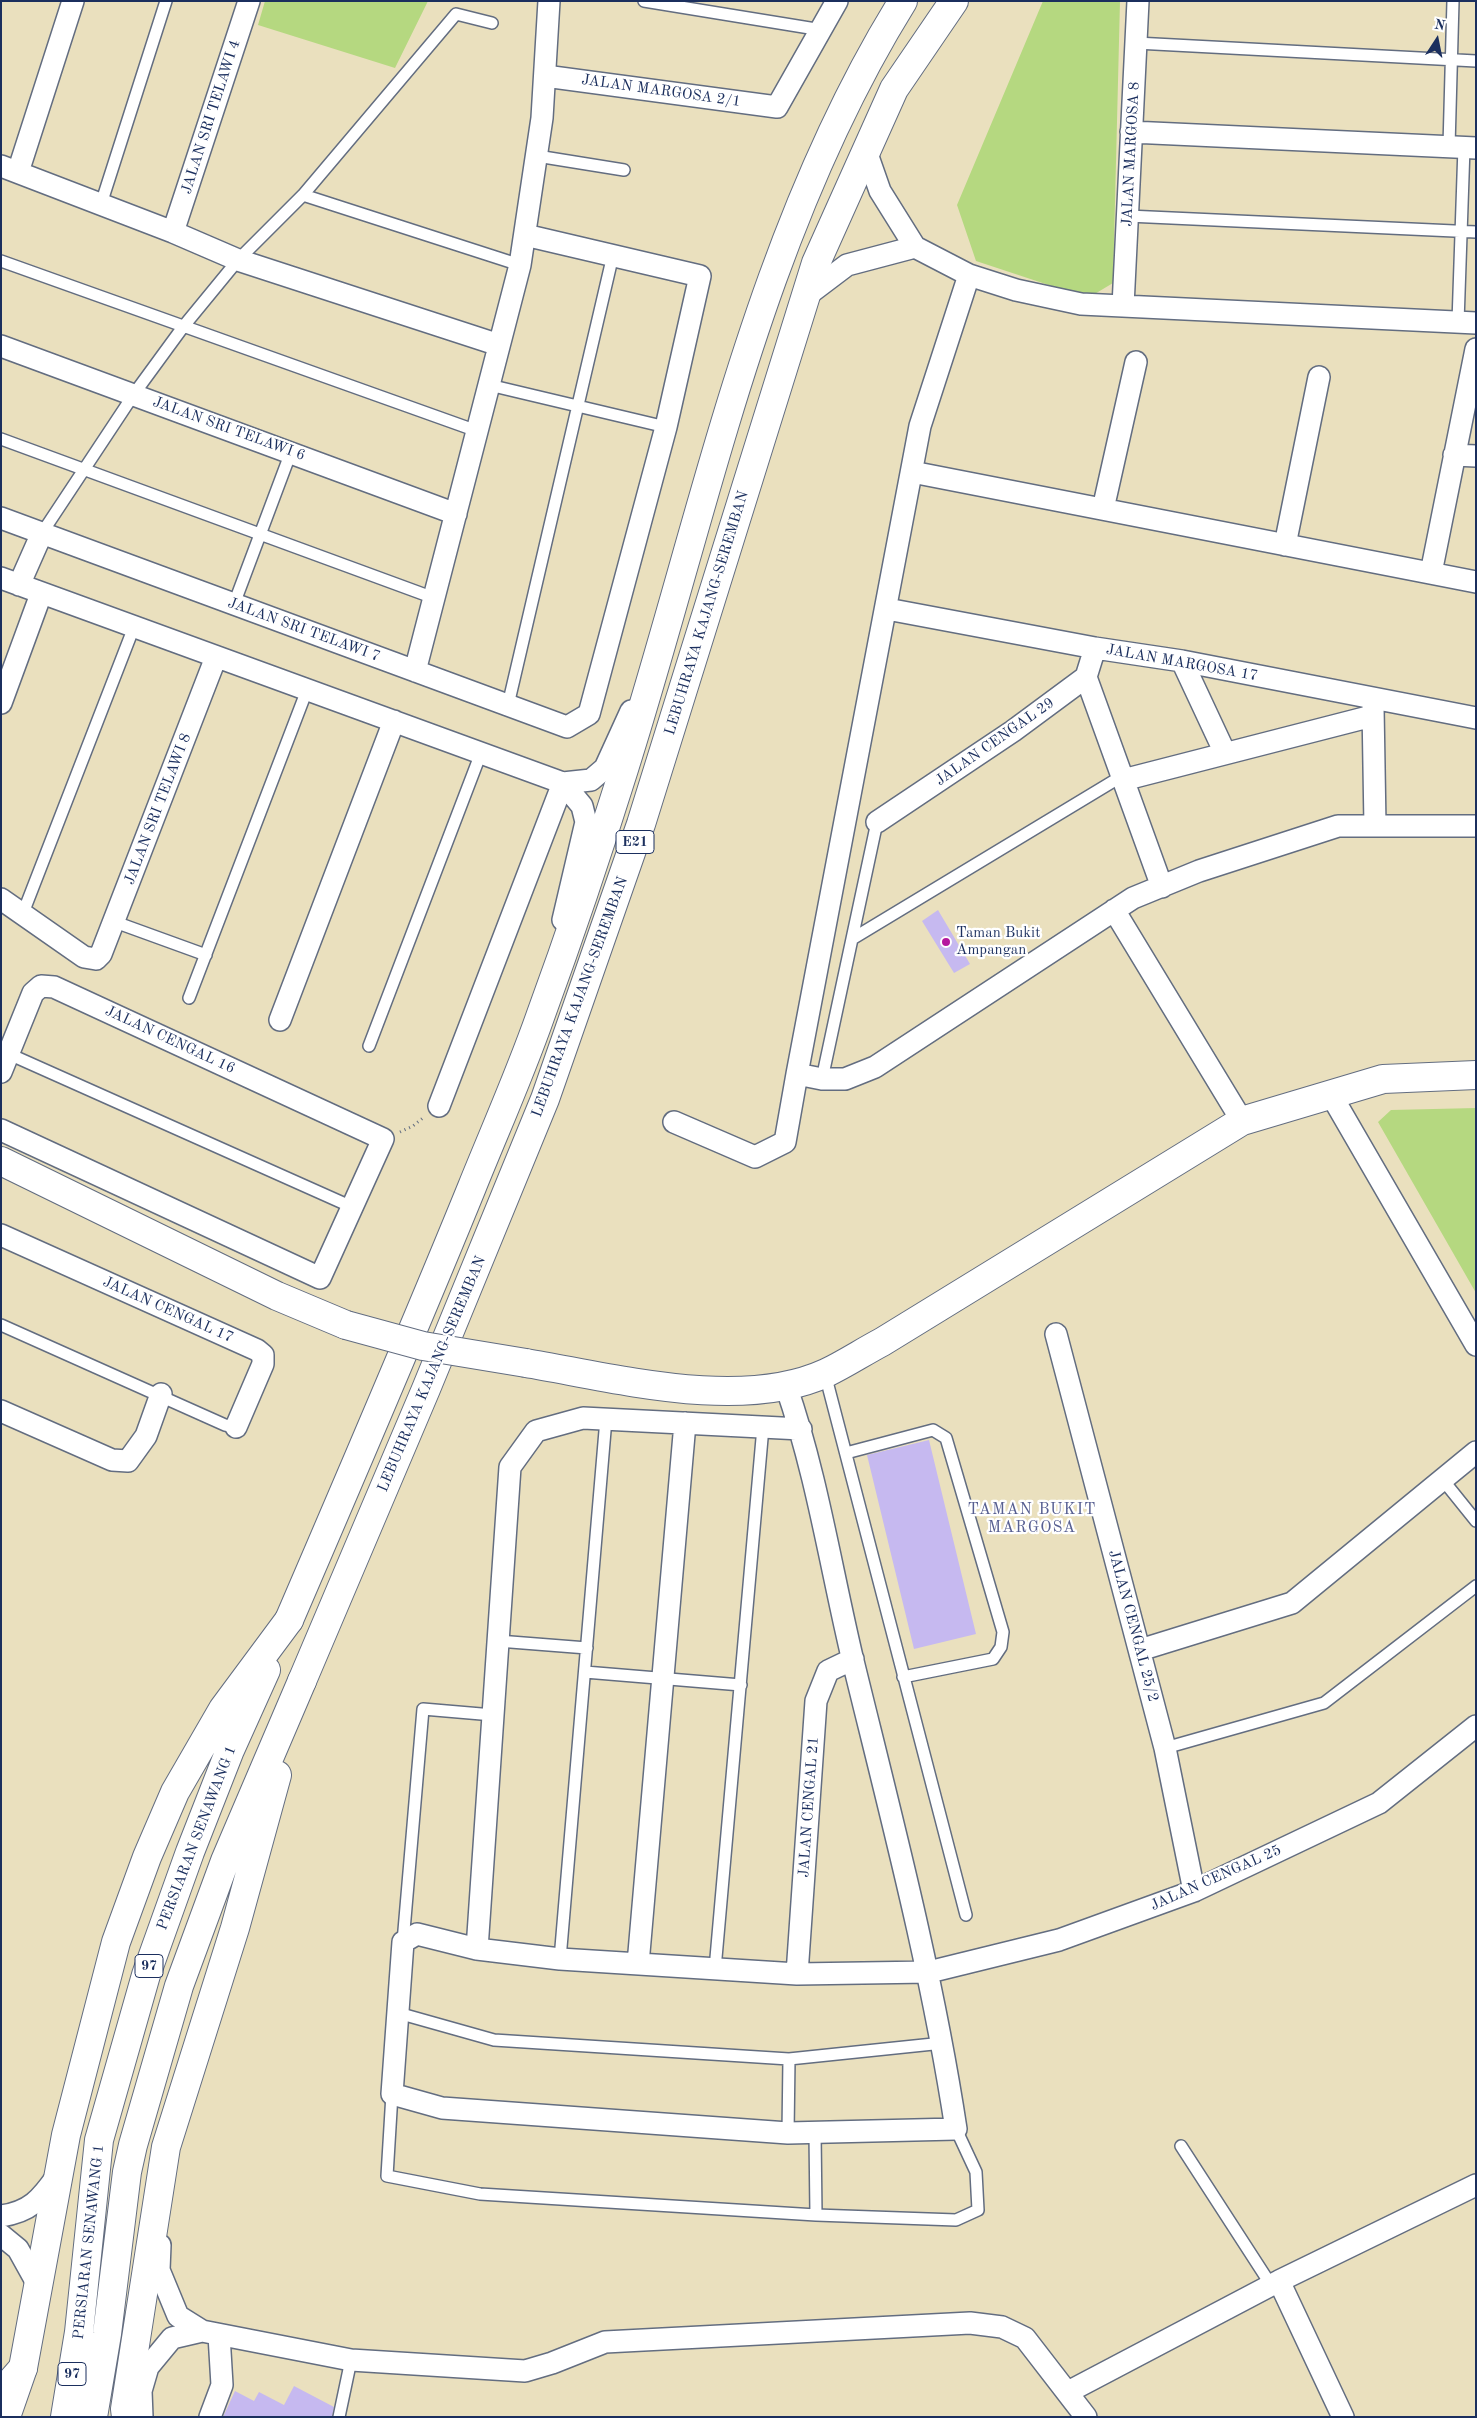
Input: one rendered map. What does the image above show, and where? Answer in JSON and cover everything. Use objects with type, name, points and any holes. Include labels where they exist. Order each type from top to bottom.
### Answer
[{"type":"main road","name":"LEBUHRAYA KAJANG-SEREMBAN","points":[[289,1620],[395,1376],[539,1020],[618,786],[662,644],[736,388],[788,237],[832,131],[879,40],[903,1]]},
{"type":"main road","name":"LEBUHRAYA KAJANG-SEREMBAN","points":[[302,1682],[426,1389],[545,1099],[641,824],[816,263],[894,89],[954,1]]},
{"type":"main road","points":[[1,1162],[277,1296],[346,1324],[423,1346],[664,1387],[743,1392],[786,1386],[825,1374],[882,1342],[1242,1121],[1330,1093],[1383,1079],[1476,1075]]},
{"type":"main road","points":[[6,2417],[23,2368],[66,2135],[116,1942],[147,1857],[175,1792],[223,1709],[289,1620]]},
{"type":"main road","name":"PERSIARAN SENAWANG 1","points":[[65,2417],[79,2332],[99,2140],[146,1975],[190,1852],[230,1750],[289,1620]]},
{"type":"main road","points":[[126,2417],[125,2409],[133,2351],[166,2147],[236,1928],[302,1682]]},
{"type":"main road","name":"PERSIARAN SENAWANG 1","points":[[93,2417],[107,2334],[127,2172],[133,2145],[179,1986],[225,1861],[302,1682]]},
{"type":"main road","points":[[1,2393],[23,2368]]},
{"type":"street","points":[[73,1],[10,169],[173,232],[238,260],[499,345]]},
{"type":"street","name":"JALAN SRI TELAWI 4","points":[[173,232],[249,1]]},
{"type":"street","points":[[415,671],[520,265],[542,118],[549,1]]},
{"type":"street","points":[[822,30],[836,1]]},
{"type":"street","name":"JALAN MARGOSA 8","points":[[1123,306],[1138,1]]},
{"type":"street","name":"JALAN MARGOSA 2/1","points":[[545,76],[777,107],[822,30]]},
{"type":"street","points":[[1131,132],[1463,147]]},
{"type":"street","points":[[866,151],[880,192],[915,247],[969,275],[1016,290],[1081,304],[1467,322]]},
{"type":"street","points":[[525,235],[700,276],[666,426]]},
{"type":"street","points":[[806,296],[847,265],[915,247]]},
{"type":"street","points":[[674,1122],[754,1157],[785,1142],[920,426],[969,275]]},
{"type":"street","name":"JALAN SRI TELAWI 6","points":[[1,346],[456,514]]},
{"type":"street","points":[[1431,573],[1476,349]]},
{"type":"street","points":[[1103,509],[1136,362]]},
{"type":"street","points":[[1284,545],[1319,377]]},
{"type":"street","name":"JALAN SRI TELAWI 7","points":[[1,518],[567,728],[589,714],[666,426]]},
{"type":"street","points":[[1454,455],[1476,456]]},
{"type":"street","points":[[912,472],[1476,582]]},
{"type":"street","points":[[42,533],[10,582],[563,783],[591,780],[605,768],[662,644]]},
{"type":"street","points":[[1,703],[41,594]]},
{"type":"street","name":"JALAN MARGOSA 17","points":[[887,609],[1095,648],[1182,661],[1476,718]]},
{"type":"street","points":[[1095,648],[1086,677],[1162,887]]},
{"type":"street","name":"JALAN SRI TELAWI 8","points":[[23,913],[84,957],[96,959],[101,954],[115,922],[216,657]]},
{"type":"street","points":[[1182,661],[1225,753]]},
{"type":"street","name":"JALAN CENGAL 29","points":[[878,822],[1013,731],[1086,677]]},
{"type":"street","points":[[1123,778],[1225,753],[1372,712],[1375,826]]},
{"type":"street","points":[[280,1020],[394,721]]},
{"type":"street","points":[[539,1020],[586,822],[582,806],[563,783]]},
{"type":"street","points":[[439,1106],[563,783]]},
{"type":"street","points":[[797,1074],[822,1079],[845,1079],[875,1067],[1133,898],[1199,871],[1338,826],[1476,826]]},
{"type":"street","points":[[1,899],[23,913]]},
{"type":"street","points":[[1114,910],[1242,1121]]},
{"type":"street","name":"JALAN CENGAL 16","points":[[5,1063],[33,993],[41,986],[54,987],[384,1139]]},
{"type":"street","points":[[1330,1093],[1476,1345]]},
{"type":"street","points":[[1,1130],[320,1278],[384,1139]]},
{"type":"street","name":"JALAN CENGAL 17","points":[[1,1235],[257,1350],[263,1355],[262,1364],[236,1427]]},
{"type":"street","name":"JALAN CENGAL 25/2","points":[[1056,1334],[1165,1748],[1194,1891]]},
{"type":"street","points":[[403,1942],[392,2094],[442,2108],[788,2133],[815,2134],[956,2129],[943,2043],[929,1972],[853,1659],[801,1429],[786,1386]]},
{"type":"street","points":[[1,1410],[112,1460],[128,1461],[146,1436],[161,1394]]},
{"type":"street","points":[[477,1949],[510,1467],[536,1431],[583,1418],[801,1429]]},
{"type":"street","points":[[638,1964],[685,1423]]},
{"type":"street","points":[[1140,1650],[1292,1603],[1476,1452]]},
{"type":"street","name":"JALAN CENGAL 21","points":[[797,1974],[816,1702],[828,1671],[853,1659]]},
{"type":"street","name":"JALAN CENGAL 25","points":[[403,1942],[417,1934],[477,1949],[560,1959],[797,1974],[929,1972],[1060,1940],[1194,1891],[1379,1803],[1476,1726]]},
{"type":"street","points":[[166,2147],[159,2270],[178,2316],[210,2333],[351,2360],[525,2371],[552,2363],[605,2342],[970,2323],[1002,2327],[1025,2338],[1086,2417]]},
{"type":"street","points":[[1,2216],[24,2211],[42,2198],[58,2174]]},
{"type":"street","points":[[1068,2392],[1275,2283],[1476,2185]]},
{"type":"street","points":[[1,2235],[18,2249],[38,2285]]},
{"type":"street","points":[[1275,2283],[1343,2417]]},
{"type":"street","points":[[142,2417],[141,2391],[148,2367],[172,2338],[210,2333]]},
{"type":"street","points":[[210,2333],[222,2385],[210,2417]]},
{"type":"lane","points":[[101,204],[166,1]]},
{"type":"lane","points":[[644,1],[822,30]]},
{"type":"lane","points":[[1453,1],[1451,60],[1463,147],[1461,231],[1467,322]]},
{"type":"lane","points":[[42,533],[134,394],[183,327],[238,260],[303,195],[456,14],[492,23]]},
{"type":"lane","points":[[1136,43],[1476,62]]},
{"type":"lane","points":[[537,156],[624,170]]},
{"type":"lane","points":[[303,195],[520,265]]},
{"type":"lane","points":[[1128,216],[1476,232]]},
{"type":"lane","points":[[508,705],[613,255]]},
{"type":"lane","points":[[1,261],[477,431]]},
{"type":"lane","points":[[488,385],[666,426]]},
{"type":"lane","points":[[1,439],[86,468],[434,598]]},
{"type":"lane","points":[[234,604],[291,452]]},
{"type":"lane","points":[[23,913],[134,627]]},
{"type":"lane","points":[[189,998],[307,690]]},
{"type":"lane","points":[[369,1046],[481,753]]},
{"type":"lane","points":[[852,939],[1123,778]]},
{"type":"lane","points":[[822,1079],[878,822]]},
{"type":"lane","points":[[115,922],[206,955]]},
{"type":"lane","points":[[5,1063],[352,1207]]},
{"type":"lane","points":[[1,1325],[161,1394],[225,1425],[236,1427]]},
{"type":"lane","points":[[825,1374],[966,1915]]},
{"type":"lane","points":[[560,1959],[606,1419]]},
{"type":"lane","points":[[715,1969],[763,1427]]},
{"type":"lane","points":[[846,1453],[933,1430],[946,1438],[1003,1632],[1002,1647],[993,1659],[903,1677]]},
{"type":"lane","points":[[1443,1480],[1476,1521]]},
{"type":"lane","points":[[1165,1748],[1324,1703],[1476,1586]]},
{"type":"lane","points":[[498,1641],[587,1648]]},
{"type":"lane","points":[[585,1672],[741,1685]]},
{"type":"lane","points":[[403,1942],[422,1709],[493,1715]]},
{"type":"lane","points":[[398,2013],[494,2040],[789,2059],[943,2043]]},
{"type":"lane","points":[[788,2133],[789,2059]]},
{"type":"lane","points":[[392,2094],[387,2176],[480,2194],[816,2215],[956,2220],[978,2210],[976,2172],[956,2129]]},
{"type":"lane","points":[[815,2134],[816,2215]]},
{"type":"lane","points":[[1181,2146],[1275,2283]]},
{"type":"lane","points":[[339,2417],[351,2360]]},
{"type":"path","points":[[384,1139],[413,1126],[439,1106]]},
{"type":"green space","points":[[265,1],[428,1],[395,68],[258,25]]},
{"type":"green space","points":[[1043,1],[1120,1],[1113,283],[1088,298],[976,261],[957,205]]},
{"type":"green space","points":[[1476,1108],[1476,1293],[1378,1122],[1391,1110]]},
{"type":"building","name":"Taman Bukit Ampangan","points":[[938,910],[970,964],[954,973],[922,921]]},
{"type":"building","points":[[929,1440],[976,1634],[914,1649],[867,1455]]},
{"type":"building","points":[[294,2386],[334,2407],[332,2417],[223,2417],[235,2391],[254,2401],[259,2392],[284,2405]]},
{"type":"place","name":"Taman Bukit Ampangan","points":[[946,942]]},
{"type":"district","name":"TAMAN BUKIT MARGOSA","points":[[1032,1519]]}]
